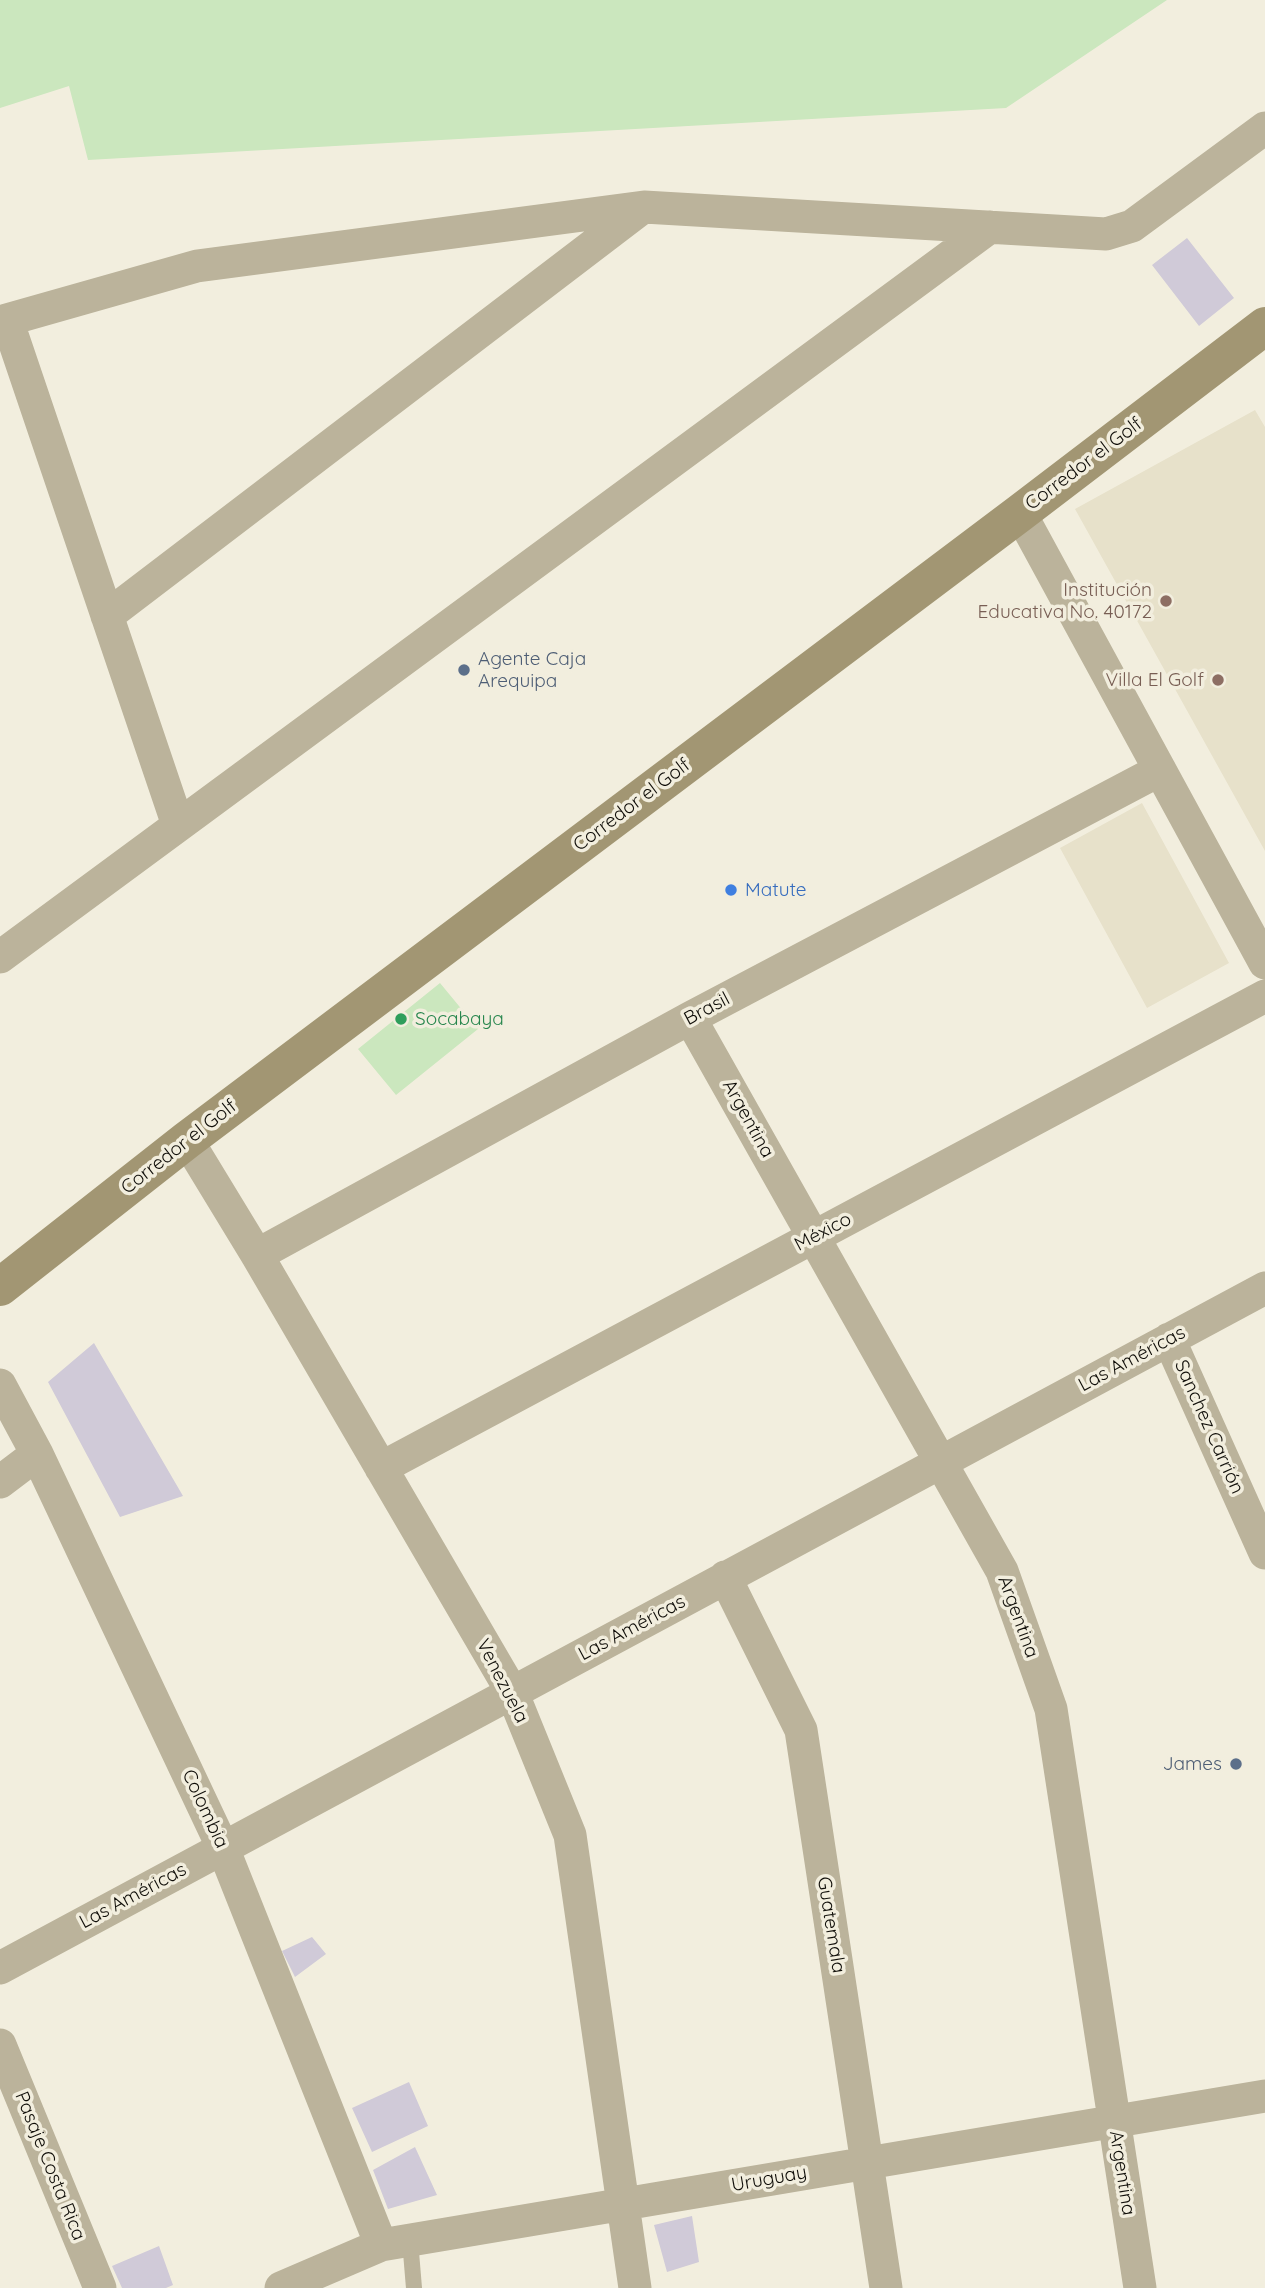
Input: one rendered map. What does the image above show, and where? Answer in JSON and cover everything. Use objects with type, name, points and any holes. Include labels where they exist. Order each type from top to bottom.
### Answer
[{"type":"street","points":[[178,825],[3,321],[197,266],[644,207],[1106,234],[1132,226],[1265,128]]},
{"type":"street","points":[[107,616],[644,207]]},
{"type":"street","points":[[0,957],[990,227]]},
{"type":"street","name":"Corredor el Golf","points":[[0,1287],[187,1140],[1265,326]]},
{"type":"street","points":[[1020,513],[1265,963]]},
{"type":"street","name":"Brasil","points":[[257,1255],[690,1018],[1160,770]]},
{"type":"street","name":"México","points":[[381,1468],[1265,996]]},
{"type":"street","name":"Argentina","points":[[690,1018],[1002,1571],[1051,1709],[1140,2288]]},
{"type":"street","name":"Venezuela","points":[[187,1140],[512,1692],[570,1835],[635,2288]]},
{"type":"street","name":"Las Américas","points":[[0,1968],[1265,1288]]},
{"type":"street","name":"Sanchez Carrión","points":[[1169,1339],[1265,1553]]},
{"type":"street","name":"Colombia","points":[[0,1385],[37,1454],[223,1848],[395,2242]]},
{"type":"street","points":[[0,1482],[37,1454]]},
{"type":"street","name":"Guatemala","points":[[725,1577],[801,1730],[886,2288]]},
{"type":"street","name":"Pasaje Costa Rica","points":[[0,2045],[100,2288]]},
{"type":"street","name":"Uruguay","points":[[281,2288],[395,2242],[1265,2096]]},
{"type":"lane","points":[[395,2242],[414,2288]]},
{"type":"shaded area","name":"Villa El Golf","points":[[1255,410],[1265,427],[1265,851],[1075,509]]},
{"type":"shaded area","points":[[1142,803],[1229,963],[1147,1008],[1060,848]]},
{"type":"green space","points":[[0,0],[1167,0],[1006,108],[88,160],[69,86],[0,108]]},
{"type":"green space","points":[[440,983],[478,1029],[396,1095],[358,1049]]},
{"type":"building","points":[[1187,238],[1234,298],[1199,326],[1152,265]]},
{"type":"building","points":[[94,1343],[183,1496],[120,1517],[48,1382]]},
{"type":"building","points":[[312,1937],[326,1954],[295,1977],[282,1951]]},
{"type":"building","points":[[409,2082],[428,2126],[372,2152],[352,2108]]},
{"type":"building","points":[[415,2147],[437,2195],[388,2209],[373,2170]]},
{"type":"building","points":[[692,2216],[699,2262],[667,2272],[654,2225]]},
{"type":"building","points":[[159,2246],[173,2285],[166,2288],[122,2288],[112,2266]]},
{"type":"place","name":"Institución Educativa No. 40172","points":[[1166,601]]},
{"type":"place","name":"Agente Caja Arequipa","points":[[464,670]]},
{"type":"place","name":"Villa El Golf","points":[[1218,680]]},
{"type":"place","name":"Matute","points":[[731,890]]},
{"type":"place","name":"Socabaya","points":[[401,1019]]},
{"type":"place","name":"James","points":[[1236,1764]]}]
